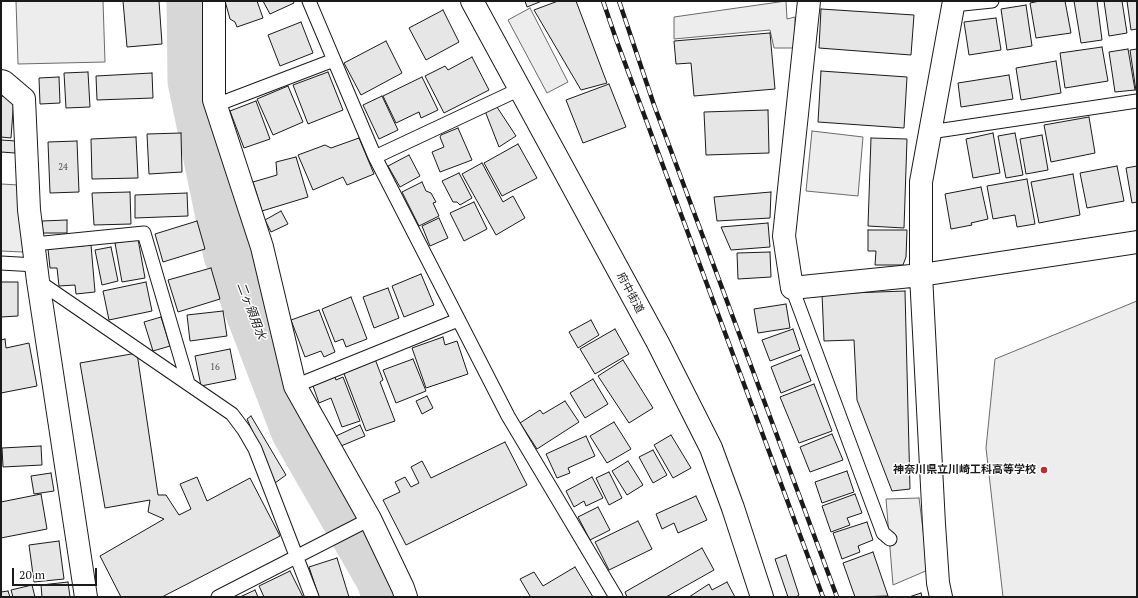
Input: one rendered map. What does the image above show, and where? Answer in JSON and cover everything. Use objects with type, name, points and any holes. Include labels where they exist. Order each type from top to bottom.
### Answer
[{"type":"main road","points":[[214,1],[214,100],[262,247],[294,386],[370,519],[406,597]]},
{"type":"main road","name":"府中街道","points":[[472,1],[658,344],[711,448],[733,508],[762,597]]},
{"type":"main road","points":[[810,1],[784,236],[792,288],[921,275],[1137,242]]},
{"type":"main road","points":[[941,597],[938,583],[934,524],[921,275],[921,182],[954,3]]},
{"type":"main road","points":[[1,81],[24,99],[29,210],[37,273],[86,597]]},
{"type":"lane","points":[[309,1],[375,157],[458,320],[508,416],[616,597]]},
{"type":"lane","points":[[954,3],[992,1]]},
{"type":"lane","points":[[216,105],[334,60]]},
{"type":"lane","points":[[375,157],[520,89]]},
{"type":"lane","points":[[930,132],[1137,101]]},
{"type":"lane","points":[[34,244],[144,234],[188,383]]},
{"type":"lane","points":[[1,263],[37,273],[232,414],[244,430],[255,449],[312,597]]},
{"type":"lane","points":[[792,288],[883,533],[890,539]]},
{"type":"lane","points":[[294,386],[458,320]]},
{"type":"lane","points":[[218,597],[370,519]]},
{"type":"shaded area","points":[[16,1],[103,1],[105,62],[18,64]]},
{"type":"shaded area","points":[[786,1],[787,19],[795,17],[795,48],[774,48],[770,30],[674,39],[674,17]]},
{"type":"shaded area","points":[[530,8],[568,82],[547,93],[508,20]]},
{"type":"shaded area","points":[[812,131],[863,137],[858,196],[806,191]]},
{"type":"shaded area","points":[[1,184],[19,185],[23,252],[1,251]]},
{"type":"shaded area","name":"神奈川県立川崎工科高等学校","points":[[1137,301],[1137,597],[1003,597],[986,448],[995,359]]},
{"type":"shaded area","points":[[919,498],[928,570],[893,585],[886,499]]},
{"type":"building","points":[[123,1],[159,1],[162,44],[127,47]]},
{"type":"building","points":[[225,1],[257,1],[263,18],[237,27],[235,22],[230,19]]},
{"type":"building","points":[[263,1],[293,1],[294,3],[270,14]]},
{"type":"building","points":[[525,1],[542,1],[527,7]]},
{"type":"building","points":[[558,1],[576,1],[607,83],[581,90],[534,10]]},
{"type":"building","points":[[1040,1],[1065,1],[1071,33],[1036,38],[1030,3]]},
{"type":"building","points":[[1074,1],[1097,1],[1102,40],[1081,43]]},
{"type":"building","points":[[1104,1],[1122,1],[1127,33],[1109,36]]},
{"type":"building","points":[[1127,1],[1137,1],[1137,29],[1131,30]]},
{"type":"building","points":[[1026,5],[1032,46],[1007,50],[1001,9]]},
{"type":"building","points":[[821,9],[914,15],[911,55],[819,48]]},
{"type":"building","points":[[443,10],[459,42],[426,60],[409,28]]},
{"type":"building","points":[[996,18],[1001,50],[969,55],[964,22]]},
{"type":"building","points":[[301,22],[313,53],[280,66],[268,35]]},
{"type":"building","points":[[770,33],[775,89],[694,96],[691,63],[676,64],[674,41]]},
{"type":"building","points":[[386,41],[402,73],[361,95],[344,63]]},
{"type":"building","points":[[1102,47],[1108,81],[1065,88],[1060,53]]},
{"type":"building","points":[[1128,49],[1135,90],[1115,92],[1109,52]]},
{"type":"building","points":[[1137,49],[1137,90],[1136,91],[1130,50]]},
{"type":"building","points":[[472,57],[489,90],[444,113],[425,76],[445,66],[448,70]]},
{"type":"building","points":[[1056,61],[1061,93],[1021,100],[1016,68]]},
{"type":"building","points":[[821,71],[907,77],[904,128],[818,122]]},
{"type":"building","points":[[88,72],[90,107],[66,108],[64,73]]},
{"type":"building","points":[[328,72],[343,110],[308,124],[293,85]]},
{"type":"building","points":[[152,73],[153,98],[97,100],[96,76]]},
{"type":"building","points":[[1009,75],[1013,99],[961,107],[958,83]]},
{"type":"building","points":[[59,77],[60,103],[40,104],[39,78]]},
{"type":"building","points":[[422,77],[438,110],[421,118],[419,112],[396,123],[383,96]]},
{"type":"building","points":[[609,84],[626,127],[583,143],[566,100]]},
{"type":"building","points":[[288,86],[303,122],[273,135],[257,99]]},
{"type":"building","points":[[1,96],[14,97],[11,138],[1,137]]},
{"type":"building","points":[[382,96],[398,130],[379,139],[363,105]]},
{"type":"building","points":[[256,101],[270,139],[244,148],[230,111]]},
{"type":"building","points":[[495,104],[516,136],[499,147],[485,111]]},
{"type":"building","points":[[768,110],[769,153],[706,155],[704,112]]},
{"type":"building","points":[[1089,117],[1095,153],[1051,162],[1044,125]]},
{"type":"building","points":[[458,128],[472,160],[440,172],[432,152],[444,147],[440,137],[441,135]]},
{"type":"building","points":[[181,133],[182,172],[149,174],[147,134]]},
{"type":"building","points":[[993,133],[1000,173],[973,178],[966,139]]},
{"type":"building","points":[[1015,133],[1023,175],[1006,178],[998,136]]},
{"type":"building","points":[[1042,135],[1048,170],[1026,174],[1020,139]]},
{"type":"building","points":[[136,137],[138,178],[92,179],[91,139]]},
{"type":"building","points":[[359,138],[374,174],[347,185],[343,177],[313,190],[298,155],[325,145],[331,148]]},
{"type":"building","points":[[871,138],[907,139],[904,228],[868,226]]},
{"type":"building","points":[[1,140],[16,141],[15,153],[1,152]]},
{"type":"building","points":[[77,141],[79,192],[50,193],[48,142]]},
{"type":"building","points":[[518,144],[537,178],[502,196],[484,163]]},
{"type":"building","points":[[409,155],[420,176],[400,187],[388,166]]},
{"type":"building","points":[[296,157],[308,197],[262,211],[253,182],[277,175],[276,162]]},
{"type":"building","points":[[482,163],[503,202],[513,196],[525,218],[496,235],[462,174]]},
{"type":"building","points":[[1117,166],[1124,201],[1087,208],[1080,173]]},
{"type":"building","points":[[1137,166],[1137,202],[1132,203],[1126,168]]},
{"type":"building","points":[[459,173],[472,198],[460,205],[457,202],[453,202],[442,181]]},
{"type":"building","points":[[1073,174],[1080,215],[1039,223],[1031,182]]},
{"type":"building","points":[[1027,179],[1035,224],[1017,227],[1015,215],[993,219],[987,186]]},
{"type":"building","points":[[422,182],[426,191],[431,193],[436,202],[433,203],[439,216],[419,226],[402,192]]},
{"type":"building","points":[[981,187],[988,219],[971,223],[972,225],[951,229],[945,194]]},
{"type":"building","points":[[130,192],[131,224],[94,225],[92,193]]},
{"type":"building","points":[[771,192],[770,218],[717,221],[714,197]]},
{"type":"building","points":[[187,193],[188,216],[135,218],[135,195]]},
{"type":"building","points":[[474,202],[487,229],[464,241],[450,213]]},
{"type":"building","points":[[281,211],[288,224],[271,232],[265,220]]},
{"type":"building","points":[[439,218],[448,238],[430,246],[422,226]]},
{"type":"building","points":[[67,220],[67,233],[43,233],[42,221]]},
{"type":"building","points":[[197,221],[205,249],[163,262],[155,234]]},
{"type":"building","points":[[768,223],[770,247],[731,250],[721,227]]},
{"type":"building","points":[[868,230],[907,230],[906,257],[903,265],[875,265],[876,251],[868,251]]},
{"type":"building","points":[[138,239],[145,278],[122,282],[115,243]]},
{"type":"building","points":[[91,245],[95,292],[76,294],[75,285],[59,286],[57,268],[50,268],[48,249]]},
{"type":"building","points":[[111,247],[118,281],[102,285],[95,250]]},
{"type":"building","points":[[770,252],[771,277],[738,279],[737,253]]},
{"type":"building","points":[[211,268],[220,299],[178,312],[168,280]]},
{"type":"building","points":[[421,274],[434,305],[404,317],[392,286]]},
{"type":"building","points":[[1,282],[18,282],[18,316],[1,317]]},
{"type":"building","points":[[146,282],[152,311],[109,320],[103,291]]},
{"type":"building","points":[[388,288],[399,318],[374,328],[363,297]]},
{"type":"building","points":[[905,291],[910,489],[892,491],[857,400],[854,340],[824,341],[822,294]]},
{"type":"building","points":[[351,297],[367,339],[346,347],[343,339],[335,342],[322,309]]},
{"type":"building","points":[[786,304],[790,328],[758,333],[754,309]]},
{"type":"building","points":[[319,310],[335,352],[324,357],[321,351],[305,357],[291,320]]},
{"type":"building","points":[[223,311],[227,336],[190,341],[187,315]]},
{"type":"building","points":[[161,317],[170,346],[153,351],[144,322]]},
{"type":"building","points":[[591,320],[599,335],[578,348],[569,332]]},
{"type":"building","points":[[615,329],[629,354],[595,374],[580,349]]},
{"type":"building","points":[[793,329],[800,350],[770,361],[762,340]]},
{"type":"building","points":[[443,337],[445,345],[457,341],[468,374],[426,388],[412,348]]},
{"type":"building","points":[[5,339],[6,348],[29,343],[37,386],[1,393],[1,340]]},
{"type":"building","points":[[230,349],[236,379],[201,386],[195,356]]},
{"type":"building","points":[[137,353],[158,495],[166,495],[179,515],[191,509],[180,484],[197,477],[207,501],[250,478],[280,536],[162,597],[121,597],[100,556],[164,519],[148,512],[150,500],[105,508],[80,363]]},
{"type":"building","points":[[801,355],[811,381],[781,393],[771,367]]},
{"type":"building","points":[[375,359],[383,380],[380,382],[395,421],[366,431],[343,371]]},
{"type":"building","points":[[413,359],[426,391],[396,403],[383,370]]},
{"type":"building","points":[[623,360],[653,408],[629,423],[598,376]]},
{"type":"building","points":[[334,375],[336,380],[343,377],[360,421],[342,427],[331,398],[319,403],[312,383]]},
{"type":"building","points":[[593,379],[608,404],[585,418],[570,393]]},
{"type":"building","points":[[814,384],[832,431],[799,443],[780,397]]},
{"type":"building","points":[[427,396],[433,408],[422,414],[416,401]]},
{"type":"building","points":[[565,401],[579,422],[537,449],[520,423],[540,410],[543,414]]},
{"type":"building","points":[[251,416],[286,475],[275,483],[247,419]]},
{"type":"building","points":[[614,422],[631,449],[607,463],[590,436]]},
{"type":"building","points":[[360,425],[365,436],[341,446],[336,436]]},
{"type":"building","points":[[832,434],[843,460],[810,472],[800,447]]},
{"type":"building","points":[[671,435],[691,468],[673,478],[654,445]]},
{"type":"building","points":[[586,436],[595,456],[568,468],[570,473],[557,478],[546,454]]},
{"type":"building","points":[[505,442],[527,485],[406,545],[383,500],[400,492],[395,482],[405,477],[411,487],[419,483],[411,467],[422,461],[431,478]]},
{"type":"building","points":[[41,446],[42,465],[3,467],[2,448]]},
{"type":"building","points":[[653,450],[667,475],[653,483],[639,457]]},
{"type":"building","points":[[628,461],[643,485],[627,495],[612,471]]},
{"type":"building","points":[[847,471],[854,492],[822,503],[815,482]]},
{"type":"building","points":[[609,472],[622,498],[609,505],[596,478]]},
{"type":"building","points":[[51,473],[54,491],[34,494],[31,476]]},
{"type":"building","points":[[592,477],[603,498],[586,506],[584,501],[574,507],[566,491]]},
{"type":"building","points":[[41,494],[47,529],[1,538],[1,502]]},
{"type":"building","points":[[855,494],[862,513],[847,518],[850,525],[831,532],[822,506]]},
{"type":"building","points":[[696,496],[707,520],[678,533],[674,523],[662,529],[656,514]]},
{"type":"building","points":[[598,507],[610,530],[590,540],[578,517]]},
{"type":"building","points":[[638,521],[652,549],[609,570],[595,542]]},
{"type":"building","points":[[867,522],[873,540],[858,546],[860,552],[842,559],[833,533]]},
{"type":"building","points":[[59,541],[64,579],[34,582],[29,545]]},
{"type":"building","points":[[702,548],[714,570],[666,597],[627,597],[625,592]]},
{"type":"building","points":[[873,552],[888,596],[855,597],[843,563]]},
{"type":"building","points":[[786,555],[799,595],[796,597],[788,597],[775,559]]},
{"type":"building","points":[[337,558],[349,597],[319,597],[309,567]]},
{"type":"building","points":[[575,567],[593,597],[529,597],[530,596],[520,579],[534,572],[543,586]]},
{"type":"building","points":[[290,571],[303,597],[264,597],[259,586]]},
{"type":"building","points":[[68,582],[70,597],[42,597],[41,585]]},
{"type":"building","points":[[727,582],[735,597],[689,597],[709,584],[712,590]]},
{"type":"building","points":[[32,585],[35,597],[13,597],[11,590]]},
{"type":"building","points":[[255,590],[258,597],[240,597]]},
{"type":"building","points":[[8,591],[10,597],[1,597],[1,592]]},
{"type":"building","points":[[921,593],[922,597],[909,597]]},
{"type":"waterway","name":"二ヶ領用水","points":[[192,1],[193,81],[229,255],[296,430],[381,578],[388,597]]},
{"type":"railway","points":[[603,1],[823,597]]},
{"type":"railway","points":[[619,1],[654,105],[837,597]]},
{"type":"place","name":"神奈川県立川崎工科高等学校","points":[[1044,470]]}]
